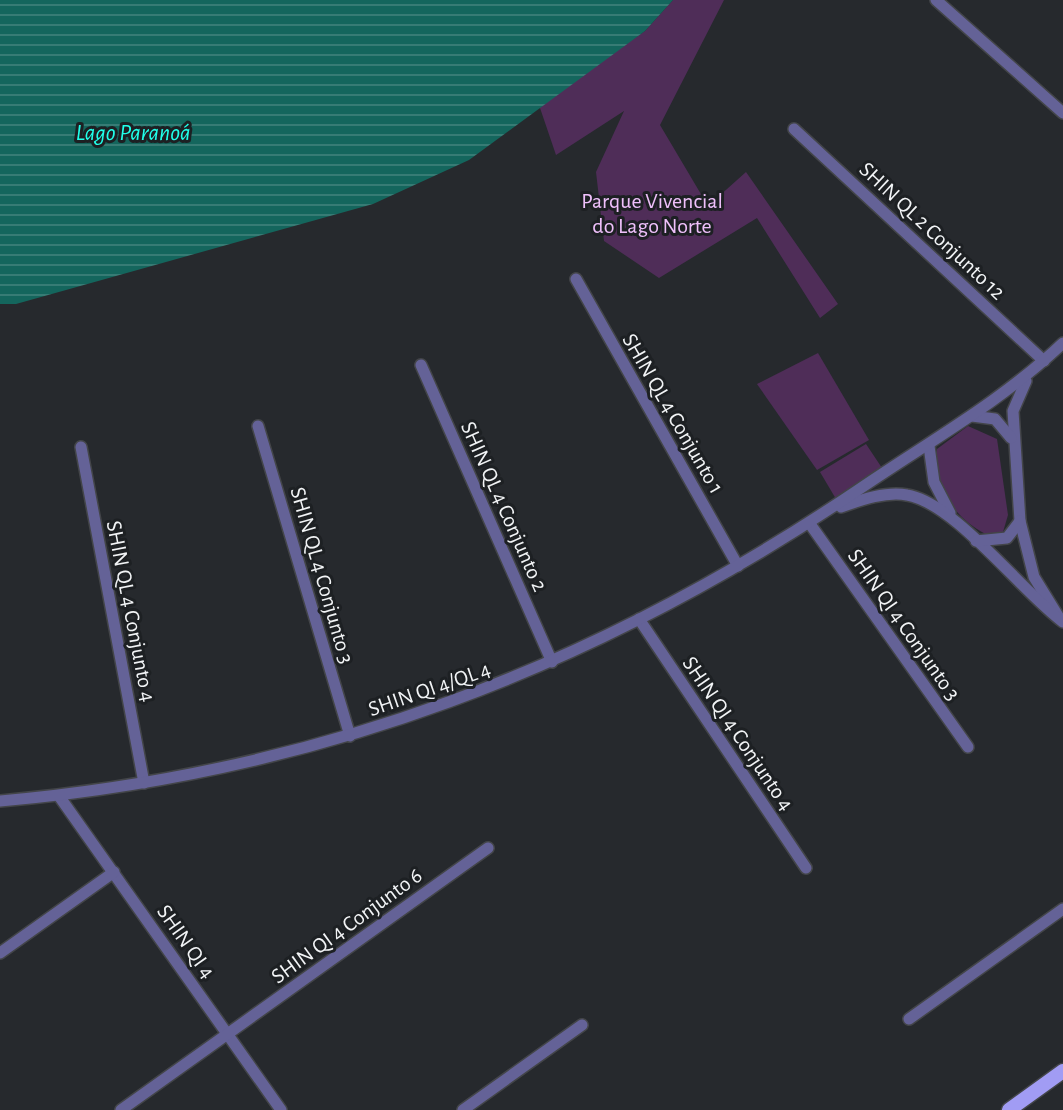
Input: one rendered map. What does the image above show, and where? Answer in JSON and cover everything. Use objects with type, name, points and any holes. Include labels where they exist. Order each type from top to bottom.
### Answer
[{"type":"main road","points":[[1009,1110],[1063,1071]]},
{"type":"street","points":[[936,0],[1063,113]]},
{"type":"street","name":"SHIN QL 2 Conjunto 12","points":[[794,129],[1044,361]]},
{"type":"street","name":"SHIN QL 4 Conjunto 1","points":[[576,279],[738,566]]},
{"type":"street","points":[[1031,374],[1063,343]]},
{"type":"street","name":"SHIN QL 4 Conjunto 2","points":[[421,365],[552,662]]},
{"type":"street","name":"SHIN QI 4/QL 4","points":[[0,801],[59,796],[239,765],[350,736],[438,708],[552,662],[639,619],[810,524],[1031,374]]},
{"type":"street","name":"SHIN QI 4/QL 4","points":[[1031,374],[1015,402],[1014,446],[1020,521],[1034,577],[1062,621]]},
{"type":"street","points":[[972,416],[988,416],[1002,424],[1014,446]]},
{"type":"street","name":"SHIN QL 4 Conjunto 3","points":[[258,426],[350,736]]},
{"type":"street","points":[[929,446],[934,482],[955,520]]},
{"type":"street","name":"SHIN QL 4 Conjunto 4","points":[[81,447],[144,783]]},
{"type":"street","name":"SHIN QI 4/QL 4","points":[[835,508],[899,494],[926,501],[955,520],[1027,594],[1062,621]]},
{"type":"street","points":[[976,541],[1007,538],[1020,521]]},
{"type":"street","name":"SHIN QI 4 Conjunto 3","points":[[810,524],[968,747]]},
{"type":"street","name":"SHIN QI 4 Conjunto 4","points":[[639,619],[806,868]]},
{"type":"street","name":"SHIN QI 4","points":[[59,796],[281,1110]]},
{"type":"street","name":"SHIN QI 4 Conjunto 6","points":[[121,1110],[488,848]]},
{"type":"street","points":[[0,953],[114,872]]},
{"type":"street","points":[[909,1019],[1063,909]]},
{"type":"street","points":[[463,1110],[582,1025]]},
{"type":"green space","name":"Parque Vivencial do Lago Norte","points":[[673,0],[724,0],[660,125],[708,206],[746,172],[838,304],[820,318],[757,218],[659,278],[604,241],[596,172],[624,111],[556,155],[539,105],[645,31]]},
{"type":"green space","points":[[818,353],[869,440],[817,470],[757,384]]},
{"type":"green space","points":[[968,426],[997,439],[1008,515],[1003,532],[992,537],[979,531],[958,513],[943,490],[939,477],[937,449]]},
{"type":"green space","points":[[866,444],[882,468],[836,499],[820,472]]},
{"type":"water","name":"Lago Paranoá","points":[[0,0],[673,0],[645,31],[469,160],[373,204],[16,304],[0,304]]}]
